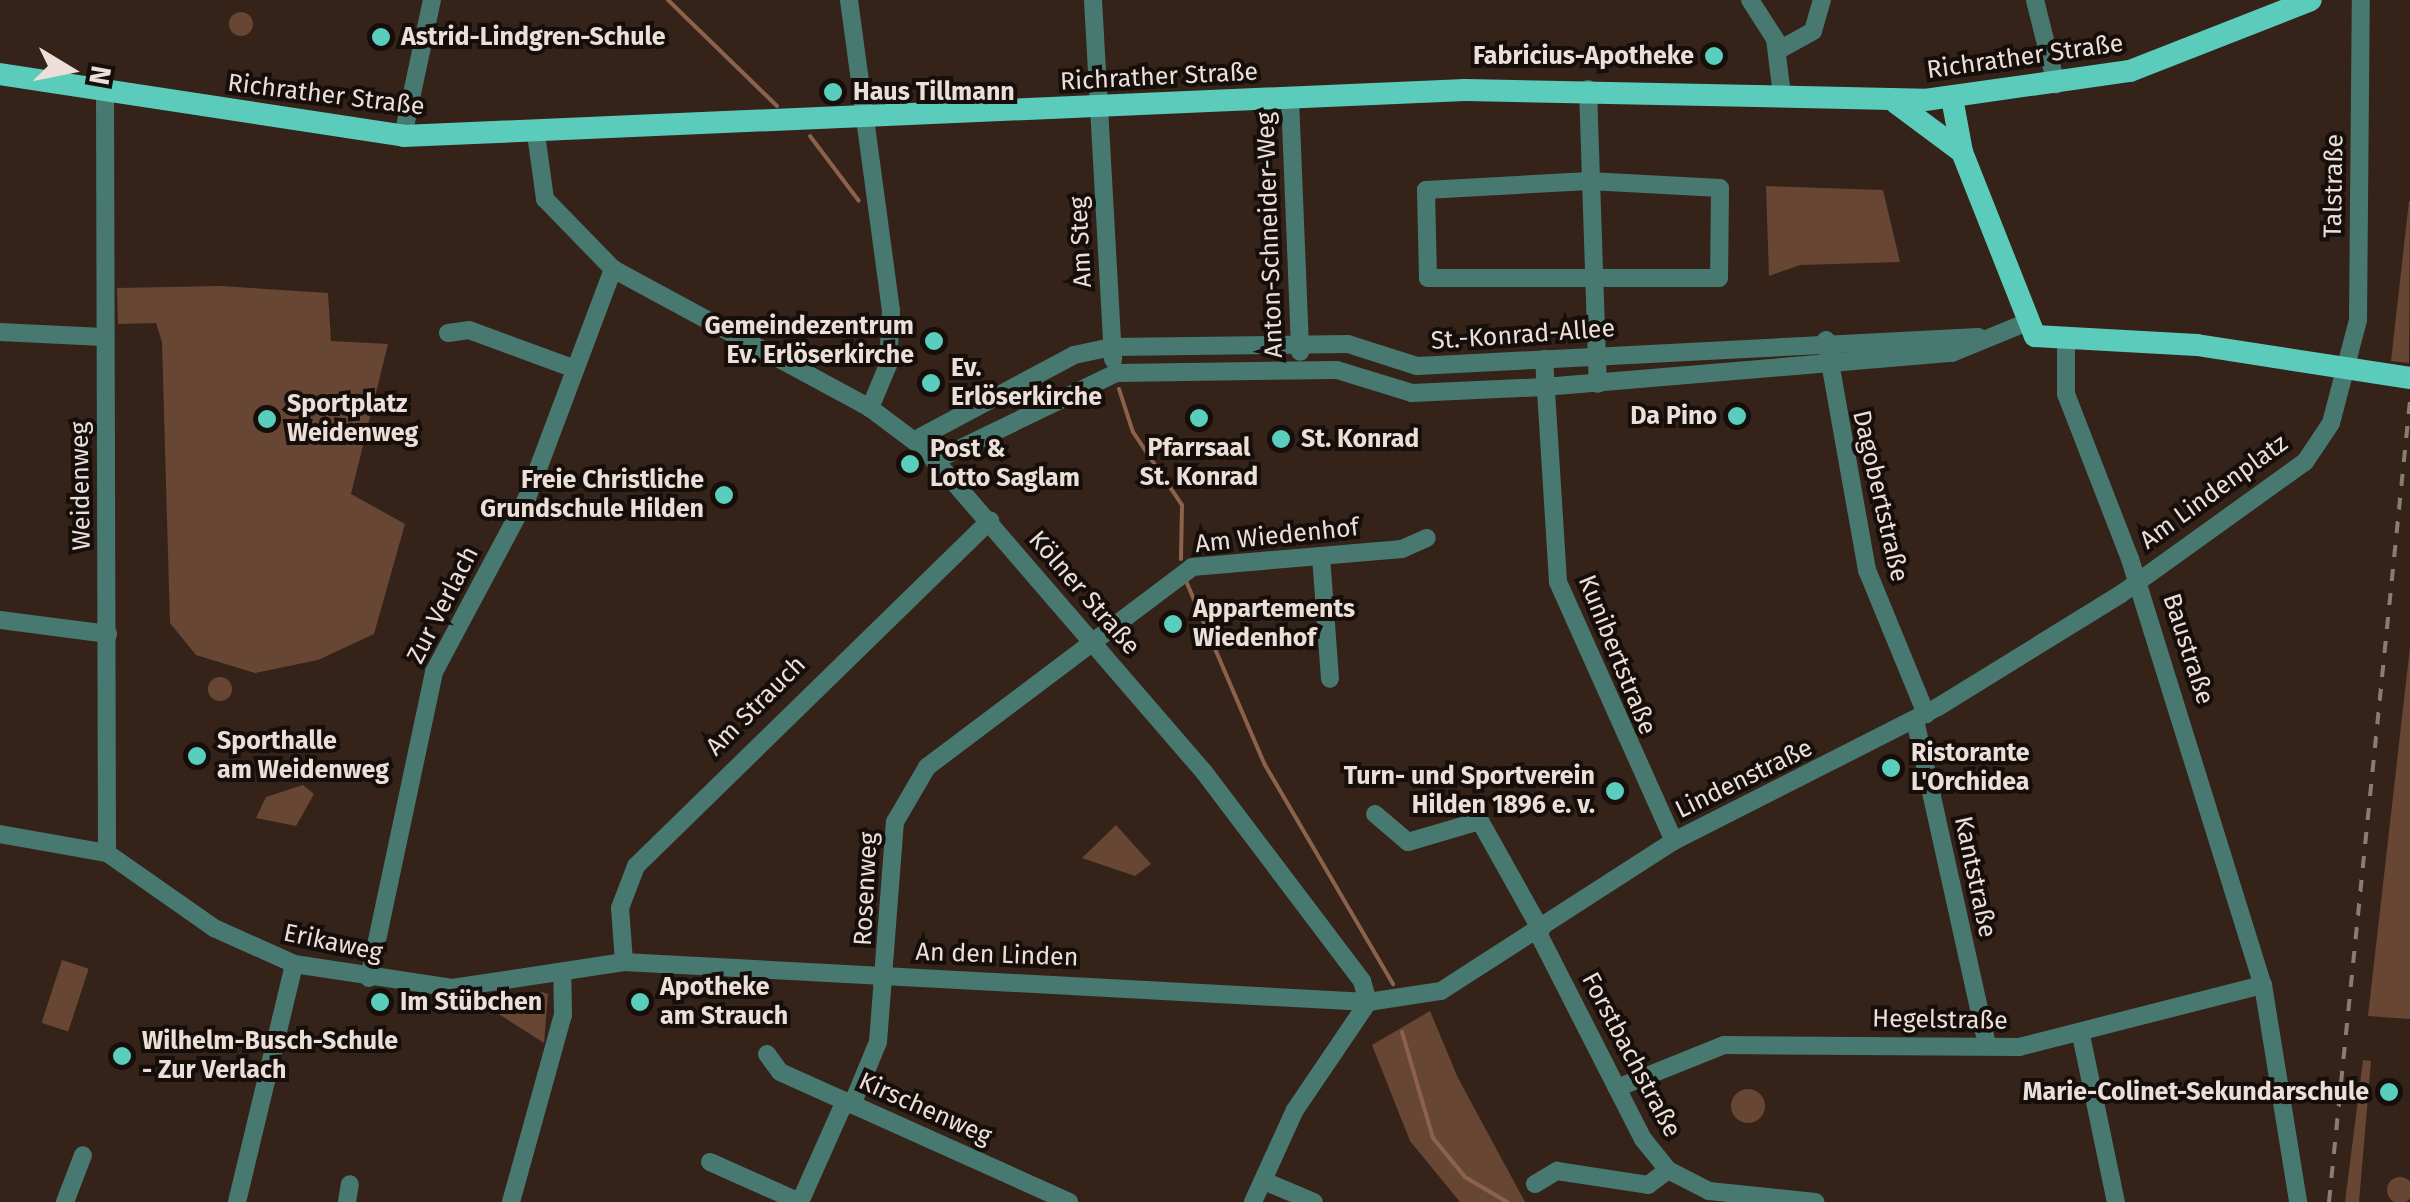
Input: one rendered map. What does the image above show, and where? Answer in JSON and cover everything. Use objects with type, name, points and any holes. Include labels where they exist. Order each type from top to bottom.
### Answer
[{"type":"main road","name":"Richrather Straße","points":[[0,74],[403,136],[536,134],[1290,98],[1588,89],[1952,98],[2056,84],[2192,51],[2310,0]]},
{"type":"main road","points":[[1952,98],[1962,152],[2024,323],[2042,340],[2066,344],[2197,346],[2348,362],[2410,378]]},
{"type":"main road","points":[[1940,128],[1952,98]]},
{"type":"main road","points":[[1888,99],[1940,128],[1962,152]]},
{"type":"street","points":[[403,136],[432,0]]},
{"type":"street","points":[[849,0],[892,340],[870,408]]},
{"type":"street","name":"Am Steg","points":[[1094,0],[1097,108],[1116,373]]},
{"type":"street","points":[[1750,0],[1779,50],[1782,95]]},
{"type":"street","points":[[1779,50],[1812,31],[1822,0]]},
{"type":"street","points":[[2035,0],[2056,84]]},
{"type":"street","name":"Talstraße","points":[[2348,362],[2361,0]]},
{"type":"street","points":[[1588,89],[1598,384]]},
{"type":"street","name":"Weidenweg","points":[[104,92],[108,853]]},
{"type":"street","name":"Anton-Schneider-Weg","points":[[1290,98],[1300,370]]},
{"type":"street","name":"Kölner Straße","points":[[536,134],[545,199],[612,270],[870,408],[915,440],[1090,636],[1310,910],[1368,1002]]},
{"type":"street","points":[[1589,182],[1720,188],[1719,278],[1592,284],[1428,278],[1426,190],[1589,182]]},
{"type":"street","name":"Zur Verlach","points":[[369,978],[420,716],[438,662],[527,498],[612,270]]},
{"type":"street","name":"St.-Konrad-Allee","points":[[915,440],[1074,355],[1112,347],[1300,343],[1356,346],[1417,366],[1826,340],[1978,336],[2024,323]]},
{"type":"street","points":[[448,333],[469,330],[575,369]]},
{"type":"street","points":[[0,332],[104,337]]},
{"type":"street","name":"St.-Konrad-Allee","points":[[934,461],[1116,373],[1337,370],[1405,393],[1598,384],[1829,366],[1952,353],[1978,336]]},
{"type":"street","name":"Dagobertstraße","points":[[1826,340],[1867,570],[1920,717]]},
{"type":"street","name":"Baustraße","points":[[2066,344],[2066,394],[2137,581],[2263,985],[2298,1202]]},
{"type":"street","name":"Kunibertstraße","points":[[1544,359],[1558,582],[1674,841]]},
{"type":"street","name":"Am Lindenplatz","points":[[2137,581],[2305,462],[2327,433],[2348,362]]},
{"type":"street","name":"Am Strauch","points":[[624,962],[620,908],[636,866],[990,520]]},
{"type":"street","name":"Am Wiedenhof","points":[[1090,636],[1192,567],[1321,556],[1427,538]]},
{"type":"street","points":[[1321,556],[1330,679]]},
{"type":"street","name":"Lindenstraße","points":[[1368,1002],[1441,991],[1539,932],[1674,841],[1920,717],[2137,581]]},
{"type":"street","points":[[0,620],[108,634]]},
{"type":"street","name":"Rosenweg","points":[[800,1202],[877,1048],[895,822],[906,795],[927,767],[1090,636]]},
{"type":"street","name":"Kantstraße","points":[[1920,717],[1987,1045]]},
{"type":"street","name":"Forstbachstraße","points":[[1375,814],[1408,842],[1480,821],[1616,1088],[1668,1170],[1709,1190],[1815,1202]]},
{"type":"street","name":"Erikaweg","points":[[0,834],[108,853],[214,928],[294,964],[369,978],[476,989],[624,962]]},
{"type":"street","name":"An den Linden","points":[[624,962],[1368,1002]]},
{"type":"street","points":[[236,1202],[294,964]]},
{"type":"street","points":[[512,1202],[559,1033],[562,976]]},
{"type":"street","name":"Hegelstraße","points":[[1616,1088],[1676,1058],[1742,1042],[1987,1045],[2081,1036],[2263,985]]},
{"type":"street","points":[[1253,1202],[1296,1110],[1368,1002]]},
{"type":"street","points":[[2081,1036],[2116,1202]]},
{"type":"street","name":"Kirschenweg","points":[[767,1054],[780,1072],[1040,1195],[1069,1202]]},
{"type":"street","points":[[66,1202],[82,1155]]},
{"type":"street","points":[[710,1162],[800,1202]]},
{"type":"street","points":[[1535,1184],[1557,1171],[1648,1185],[1668,1170]]},
{"type":"street","points":[[1264,1181],[1314,1202]]},
{"type":"shaded area","points":[[236,12],[246,12],[253,24],[246,36],[236,36],[229,29],[229,19]]},
{"type":"shaded area","points":[[1766,186],[1883,190],[1900,262],[1800,265],[1769,276]]},
{"type":"shaded area","points":[[2410,201],[2409,363],[2391,361]]},
{"type":"shaded area","name":"Sportplatz Weidenweg","points":[[221,286],[328,293],[331,341],[388,344],[351,494],[405,524],[374,634],[318,660],[255,673],[196,655],[170,623],[162,342],[156,323],[118,324],[117,288]]},
{"type":"shaded area","points":[[2410,647],[2410,1019],[2368,1016]]},
{"type":"shaded area","points":[[215,677],[225,677],[232,689],[225,701],[215,701],[208,694],[208,684]]},
{"type":"shaded area","points":[[303,785],[314,794],[296,826],[256,818],[266,797]]},
{"type":"shaded area","points":[[1116,825],[1151,864],[1135,876],[1082,858]]},
{"type":"shaded area","points":[[62,960],[89,969],[68,1031],[42,1023]]},
{"type":"shaded area","points":[[542,992],[548,994],[544,1043],[480,1002]]},
{"type":"shaded area","points":[[1430,1011],[1458,1078],[1525,1202],[1460,1202],[1410,1141],[1372,1045]]},
{"type":"shaded area","points":[[2363,1060],[2371,1061],[2359,1202],[2345,1202]]},
{"type":"shaded area","points":[[1748,1089],[1760,1094],[1765,1106],[1760,1118],[1748,1123],[1736,1118],[1731,1106],[1736,1094]]},
{"type":"shaded area","points":[[2400,1177],[2409,1181],[2413,1190],[2409,1199],[2400,1203],[2391,1199],[2387,1190],[2391,1181]]},
{"type":"waterway","points":[[668,0],[777,106]]},
{"type":"waterway","points":[[810,136],[859,201]]},
{"type":"waterway","points":[[1119,389],[1133,432],[1182,505],[1181,559]]},
{"type":"waterway","points":[[1186,581],[1265,765],[1393,984]]},
{"type":"waterway","points":[[1402,1032],[1433,1138],[1465,1177],[1507,1202]]},
{"type":"railway","points":[[2329,1202],[2410,401]]},
{"type":"place","name":"Astrid-Lindgren-Schule","points":[[381,37]]},
{"type":"place","name":"Fabricius-Apotheke","points":[[1714,56]]},
{"type":"place","name":"Haus Tillmann","points":[[833,92]]},
{"type":"place","name":"Gemeindezentrum Ev. Erlöserkirche","points":[[934,341]]},
{"type":"place","name":"Ev. Erlöserkirche","points":[[931,383]]},
{"type":"place","name":"Da Pino","points":[[1737,416]]},
{"type":"place","name":"Pfarrsaal St. Konrad","points":[[1199,418]]},
{"type":"place","name":"Sportplatz Weidenweg","points":[[267,419]]},
{"type":"place","name":"St. Konrad","points":[[1281,439]]},
{"type":"place","name":"Post & Lotto Saglam","points":[[910,464]]},
{"type":"place","name":"Freie Christliche Grundschule Hilden","points":[[724,495]]},
{"type":"place","name":"Appartements Wiedenhof","points":[[1173,624]]},
{"type":"place","name":"Sporthalle am Weidenweg","points":[[197,756]]},
{"type":"place","name":"Ristorante L'Orchidea","points":[[1891,768]]},
{"type":"place","name":"Turn- und Sportverein Hilden 1896 e. v.","points":[[1615,791]]},
{"type":"place","name":"Im Stübchen","points":[[380,1002]]},
{"type":"place","name":"Apotheke am Strauch","points":[[640,1002]]},
{"type":"place","name":"Wilhelm-Busch-Schule - Zur Verlach","points":[[122,1056]]},
{"type":"place","name":"Marie-Colinet-Sekundarschule","points":[[2389,1092]]}]
